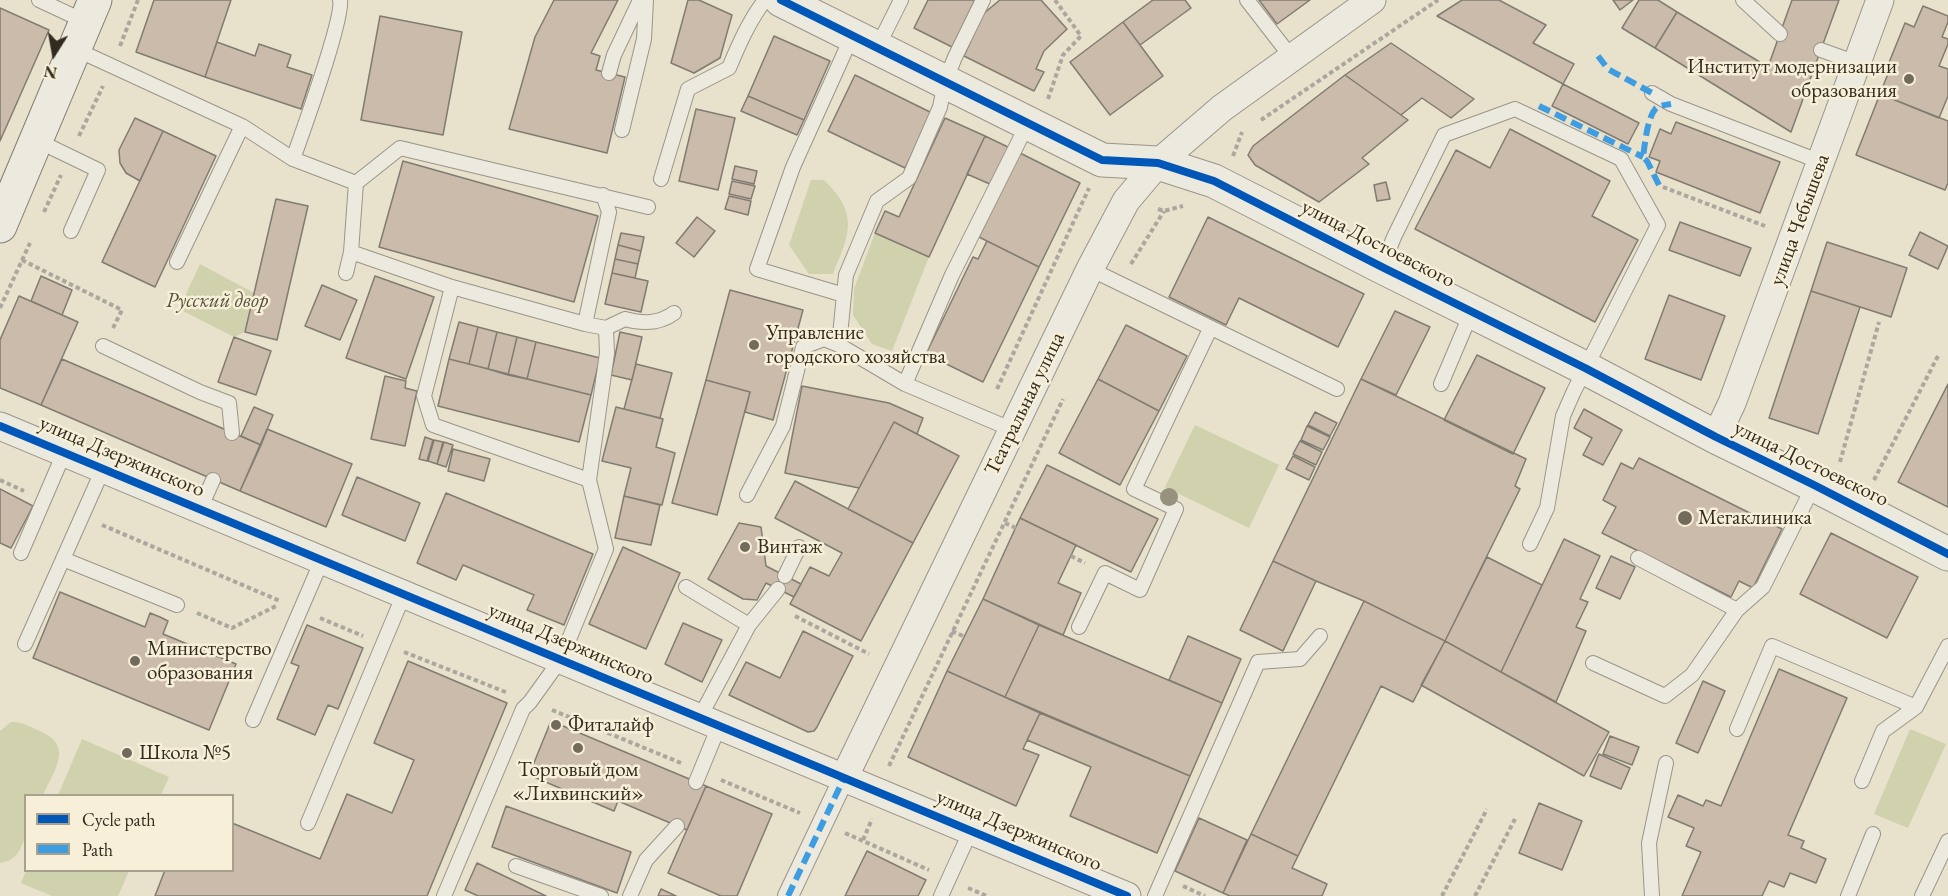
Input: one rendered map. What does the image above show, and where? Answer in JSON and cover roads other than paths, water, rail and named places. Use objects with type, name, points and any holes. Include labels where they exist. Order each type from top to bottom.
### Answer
[{"type":"street","name":"улица Достоевского","points":[[781,0],[945,82],[1037,113],[1102,160],[1158,163],[1214,181],[1585,368],[1716,437],[1822,471],[1948,554]]},
{"type":"street","name":"Театральная улица","points":[[788,896],[1090,269],[1126,201],[1158,163],[1222,108],[1372,0]]},
{"type":"street","name":"улица Чебышева","points":[[1716,437],[1732,403],[1880,0]]},
{"type":"street","points":[[0,226],[85,23]]},
{"type":"street","name":"улица Дзержинского","points":[[0,426],[971,830],[1113,893]]},
{"type":"lane","points":[[39,0],[85,23],[293,159],[356,183]]},
{"type":"lane","points":[[293,159],[332,39],[341,7],[340,0]]},
{"type":"lane","points":[[609,73],[614,55],[640,0]]},
{"type":"lane","points":[[622,130],[644,39],[646,0]]},
{"type":"lane","points":[[661,179],[688,89],[729,68],[745,30],[765,0]]},
{"type":"lane","points":[[844,295],[757,269],[793,167],[865,42],[901,0]]},
{"type":"lane","points":[[840,345],[846,275],[877,201],[909,178],[940,107],[945,82],[983,0]]},
{"type":"lane","points":[[1247,0],[1292,58]]},
{"type":"lane","points":[[1743,0],[1780,34]]},
{"type":"lane","points":[[1821,50],[1857,63]]},
{"type":"lane","points":[[1653,93],[1671,104],[1821,162]]},
{"type":"lane","points":[[1382,267],[1394,237],[1444,135],[1515,109],[1621,159],[1658,225],[1563,416],[1547,508],[1530,544]]},
{"type":"lane","points":[[905,384],[952,275],[1037,113]]},
{"type":"lane","points":[[177,261],[242,126]]},
{"type":"lane","points":[[36,140],[99,170],[71,231]]},
{"type":"lane","points":[[346,273],[351,252],[356,183],[400,148],[648,207]]},
{"type":"lane","points":[[585,324],[609,212],[603,195]]},
{"type":"lane","points":[[351,252],[452,287],[606,328],[625,319],[642,323],[664,320],[674,313]]},
{"type":"lane","points":[[1090,269],[1336,389]]},
{"type":"lane","points":[[452,287],[424,396],[433,425],[589,480]]},
{"type":"lane","points":[[1441,384],[1472,311]]},
{"type":"lane","points":[[444,896],[523,709],[531,702],[561,659],[606,549],[589,480],[607,353],[606,328]]},
{"type":"lane","points":[[1079,627],[1105,573],[1140,590],[1176,509],[1134,489],[1210,329]]},
{"type":"lane","points":[[747,495],[783,426],[803,347],[824,339],[840,345],[905,384],[1013,430]]},
{"type":"lane","points":[[103,346],[200,392],[230,403],[232,433]]},
{"type":"lane","points":[[21,554],[64,453]]},
{"type":"lane","points":[[26,644],[103,469]]},
{"type":"lane","points":[[1593,663],[1665,696],[1692,675],[1737,610],[1763,587],[1822,471]]},
{"type":"lane","points":[[200,509],[213,480]]},
{"type":"lane","points":[[785,576],[799,548]]},
{"type":"lane","points":[[1638,558],[1737,610]]},
{"type":"lane","points":[[63,559],[177,605]]},
{"type":"lane","points":[[253,720],[322,560]]},
{"type":"lane","points":[[686,587],[749,625]]},
{"type":"lane","points":[[698,776],[710,722],[749,625],[778,589]]},
{"type":"lane","points":[[308,823],[404,594]]},
{"type":"lane","points":[[1155,896],[1258,662],[1300,659],[1320,636]]},
{"type":"lane","points":[[1737,729],[1772,646],[1916,707]]},
{"type":"lane","points":[[1862,781],[1883,731],[1916,707],[1948,646]]},
{"type":"lane","points":[[1652,896],[1648,843],[1666,763]]},
{"type":"lane","points":[[630,896],[646,860],[677,826]]},
{"type":"lane","points":[[941,896],[971,830]]},
{"type":"lane","points":[[1848,896],[1873,834]]},
{"type":"lane","points":[[1922,896],[1948,841]]},
{"type":"lane","points":[[516,866],[601,896]]},
{"type":"place","name":"Институт модернизации образования","points":[[1909,79]]},
{"type":"place","name":"Управление городского хозяйства","points":[[754,345]]},
{"type":"place","name":"Мегаклиника","points":[[1685,518]]},
{"type":"place","name":"Винтаж","points":[[745,547]]},
{"type":"place","name":"Министерство образования","points":[[135,661]]},
{"type":"place","name":"Фиталайф","points":[[556,725]]},
{"type":"place","name":"Торговый дом «Лихвинский»","points":[[578,748]]},
{"type":"place","name":"Школа №5","points":[[127,753]]},
{"type":"park label","name":"Русский двор","points":[[217,301]]}]
